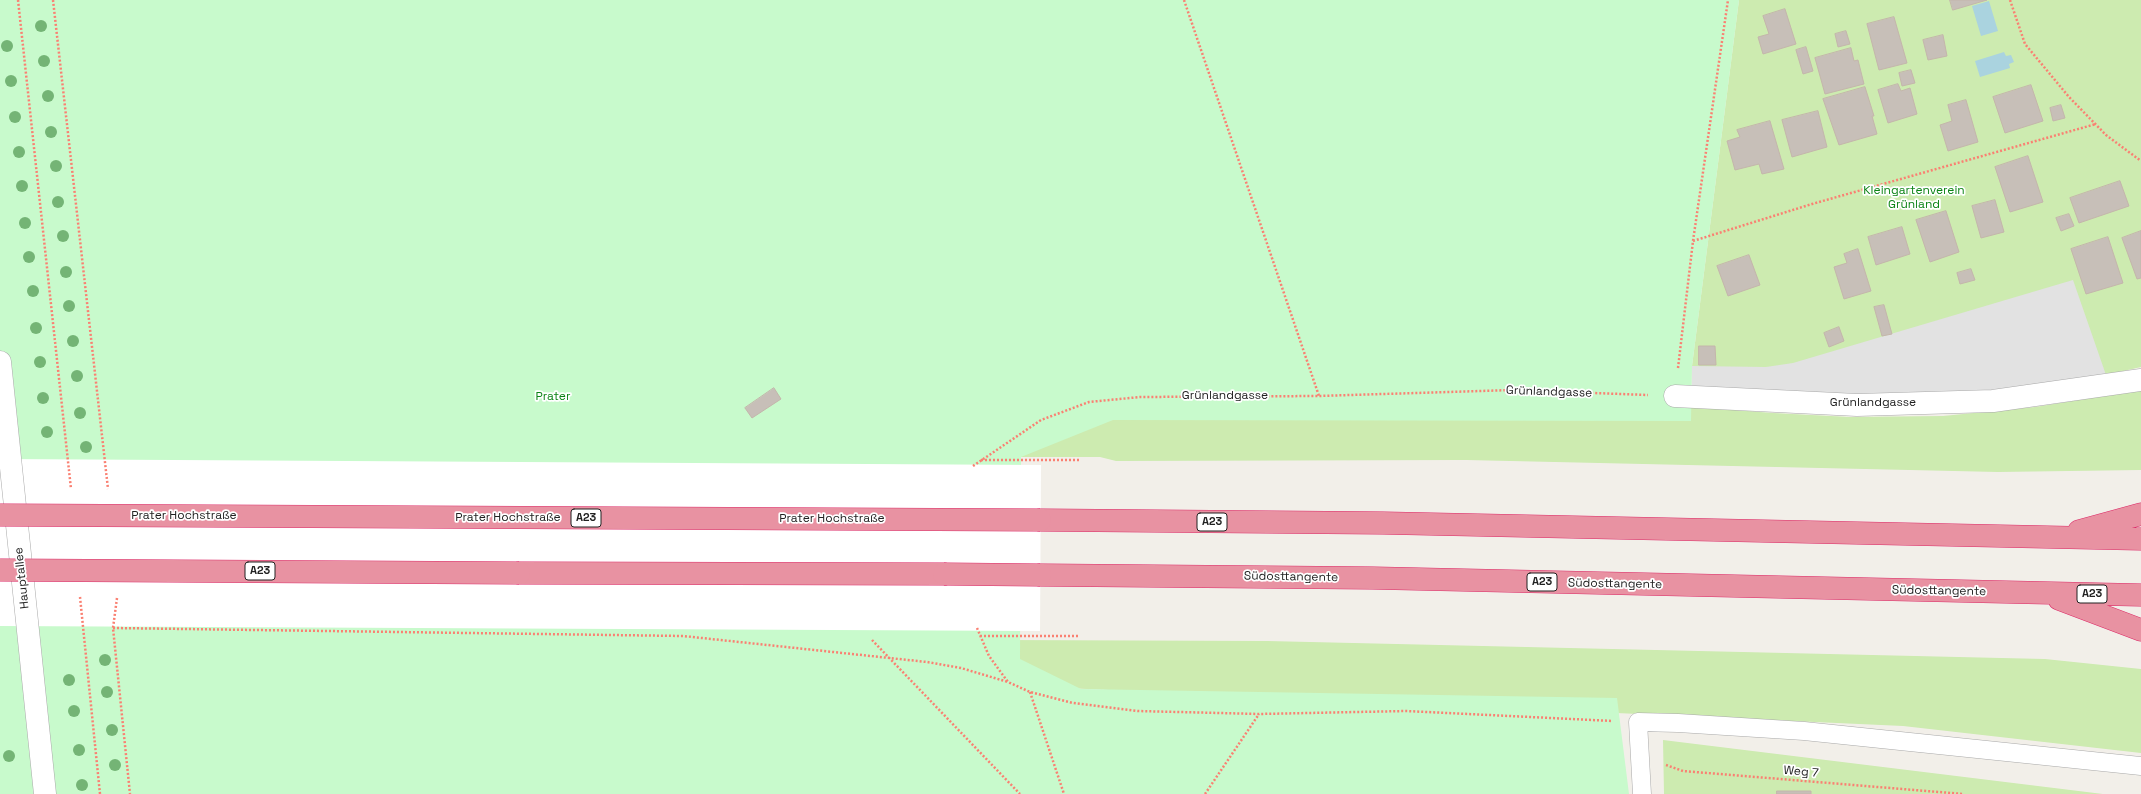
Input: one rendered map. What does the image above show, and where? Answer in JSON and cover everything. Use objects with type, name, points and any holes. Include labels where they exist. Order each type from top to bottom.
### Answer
[{"type":"highway","points":[[2057,537],[2141,514]]},
{"type":"highway","name":"Prater Hochstraße","points":[[0,515],[1383,523],[2057,537]]},
{"type":"highway","name":"A23","points":[[2057,537],[2141,539]]},
{"type":"highway","name":"Südosttangente","points":[[0,570],[1373,578],[2141,595]]},
{"type":"highway","points":[[2043,593],[2141,630]]},
{"type":"street","name":"Hauptallee","points":[[0,362],[44,794]]},
{"type":"street","name":"Grünlandgasse","points":[[1675,396],[1857,405],[1985,401],[2141,380]]},
{"type":"lane","points":[[1642,794],[1638,722],[1804,731],[2141,766]]},
{"type":"path","points":[[18,0],[71,492]]},
{"type":"path","points":[[53,0],[105,461]]},
{"type":"path","points":[[1184,0],[1319,396]]},
{"type":"path","points":[[1675,396],[1693,241],[1720,44],[1728,0]]},
{"type":"path","points":[[2010,0],[2025,44],[2069,97],[2106,135],[2141,161]]},
{"type":"path","points":[[1693,241],[1812,204],[2096,124]]},
{"type":"path","name":"Grünlandgasse","points":[[973,466],[1041,420],[1089,402],[1140,397],[1319,396],[1512,390],[1675,396]]},
{"type":"path","points":[[980,460],[1080,460]]},
{"type":"path","points":[[79,595],[100,794]]},
{"type":"path","points":[[117,596],[113,628],[130,794]]},
{"type":"path","points":[[113,628],[683,636],[887,656],[961,668],[1008,682],[1030,692],[1073,703],[1138,711],[1259,714],[1406,711],[1638,722]]},
{"type":"path","points":[[977,628],[989,656],[1008,682]]},
{"type":"path","points":[[980,636],[1079,636]]},
{"type":"path","points":[[872,640],[1020,794]]},
{"type":"path","points":[[1030,692],[1064,794]]},
{"type":"path","points":[[1205,794],[1259,714]]},
{"type":"path","name":"Weg 7","points":[[1640,757],[1683,771],[1963,794]]},
{"type":"green space","name":"Prater","points":[[0,0],[1739,0],[1692,366],[1691,421],[1113,420],[1021,457],[1020,659],[1081,689],[1617,698],[1629,794],[0,794]]},
{"type":"green space","name":"Kleingartenverein Grünland","points":[[1739,0],[2141,0],[2141,367],[2106,375],[1692,390],[1692,366]]},
{"type":"green space","points":[[2141,390],[2141,470],[1998,472],[1466,460],[1116,461],[1100,457],[1004,457],[1072,418],[1564,397],[1773,413],[1850,417],[1943,416],[2035,407]]},
{"type":"green space","points":[[996,640],[1267,641],[2045,659],[2141,669],[2141,753],[1903,726],[1043,687]]},
{"type":"green space","points":[[1663,740],[2103,794],[1664,794]]},
{"type":"shaded area","points":[[2073,280],[2106,375],[1986,394],[1870,399],[1692,390],[1692,366],[1766,367],[1793,363]]},
{"type":"water","points":[[1989,1],[1998,31],[1981,36],[1972,6]]},
{"type":"water","points":[[2004,52],[2006,56],[2011,55],[2014,62],[2009,64],[2010,68],[1980,77],[1975,61]]},
{"type":"pier","points":[[0,459],[1041,465],[1040,631],[0,626]]},
{"type":"building","points":[[1950,0],[1987,0],[1953,10]]},
{"type":"building","points":[[1785,9],[1796,44],[1763,54],[1758,37],[1769,34],[1763,16]]},
{"type":"building","points":[[1894,17],[1907,63],[1879,70],[1867,24]]},
{"type":"building","points":[[1846,31],[1850,44],[1838,47],[1835,34]]},
{"type":"building","points":[[1943,35],[1947,56],[1928,60],[1923,40]]},
{"type":"building","points":[[1806,47],[1813,71],[1803,74],[1796,50]]},
{"type":"building","points":[[1851,48],[1854,61],[1858,60],[1864,84],[1825,94],[1815,58]]},
{"type":"building","points":[[1911,70],[1915,83],[1902,86],[1899,73]]},
{"type":"building","points":[[1898,84],[1901,91],[1910,88],[1917,114],[1888,123],[1878,90]]},
{"type":"building","points":[[2031,85],[2043,121],[2005,133],[1993,97]]},
{"type":"building","points":[[1865,87],[1874,116],[1872,116],[1877,134],[1839,145],[1823,99]]},
{"type":"building","points":[[1966,100],[1978,142],[1948,151],[1940,125],[1952,121],[1948,105]]},
{"type":"building","points":[[2061,105],[2065,118],[2053,121],[2050,108]]},
{"type":"building","points":[[1818,111],[1827,147],[1792,157],[1782,120]]},
{"type":"building","points":[[1770,121],[1784,169],[1762,174],[1759,164],[1735,170],[1727,141],[1740,137],[1737,130]]},
{"type":"building","points":[[2028,156],[2043,202],[2010,212],[1995,167]]},
{"type":"building","points":[[2120,181],[2129,206],[2079,223],[2070,198]]},
{"type":"building","points":[[1995,200],[2004,232],[1981,238],[1972,206]]},
{"type":"building","points":[[1946,211],[1959,252],[1930,262],[1916,220]]},
{"type":"building","points":[[2069,214],[2074,226],[2061,231],[2056,218]]},
{"type":"building","points":[[1902,227],[1910,254],[1876,265],[1868,237]]},
{"type":"building","points":[[2141,231],[2141,278],[2137,279],[2122,238]]},
{"type":"building","points":[[2108,237],[2123,283],[2086,294],[2071,249]]},
{"type":"building","points":[[1858,249],[1871,291],[1844,299],[1834,267],[1847,263],[1844,254]]},
{"type":"building","points":[[1749,255],[1760,285],[1728,296],[1717,266]]},
{"type":"building","points":[[1971,269],[1975,280],[1960,284],[1957,273]]},
{"type":"building","points":[[1884,305],[1892,334],[1882,336],[1874,307]]},
{"type":"building","points":[[1839,327],[1844,341],[1829,347],[1824,333]]},
{"type":"building","points":[[1699,346],[1715,346],[1716,365],[1699,365]]},
{"type":"building","points":[[774,388],[781,399],[752,418],[745,408]]},
{"type":"building","points":[[1777,791],[1811,791],[1811,794],[1777,794]]}]
